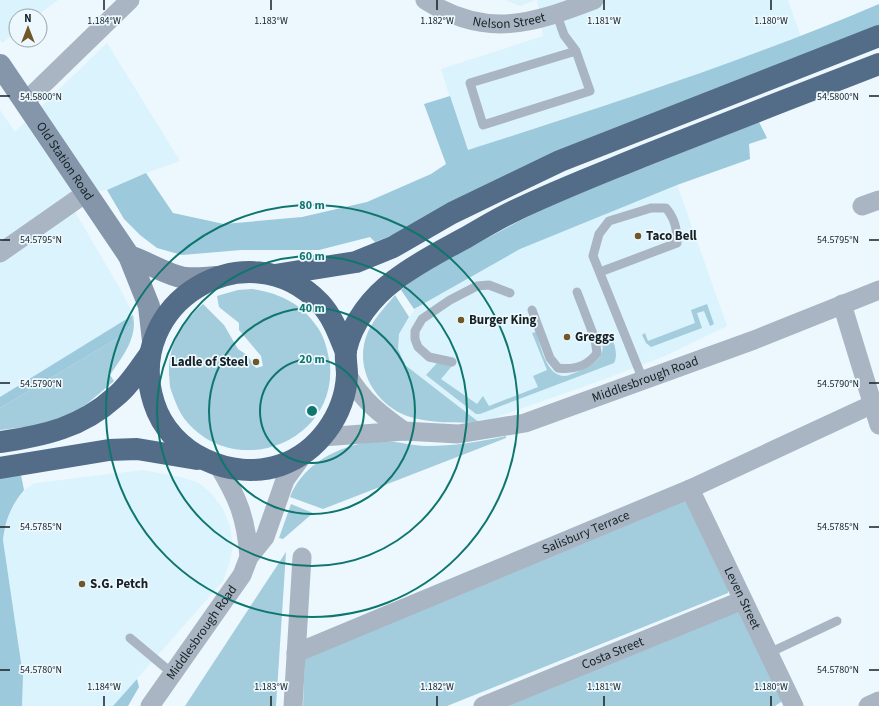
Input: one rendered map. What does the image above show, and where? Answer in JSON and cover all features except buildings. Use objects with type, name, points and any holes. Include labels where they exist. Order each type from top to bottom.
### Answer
[{"type":"highway","points":[[0,442],[51,433],[88,418],[116,397],[152,347],[163,319],[178,301],[196,287],[217,277],[245,272],[274,275],[356,262],[393,247],[452,213],[560,161],[879,36]]},
{"type":"highway","points":[[346,352],[353,329],[361,316],[391,283],[415,265],[514,211],[599,174],[879,64]]},
{"type":"highway","points":[[0,468],[109,450],[130,449],[164,452],[231,469],[256,470],[281,465],[304,454],[322,437],[337,416],[344,396],[347,374],[346,352],[336,326],[321,304],[299,286],[274,275]]},
{"type":"highway","points":[[152,347],[149,380],[154,405],[167,429],[184,448],[212,463]]},
{"type":"main road","name":"Old Station Road","points":[[0,65],[129,256],[148,306],[152,347]]},
{"type":"main road","points":[[129,256],[180,276],[198,278],[217,277]]},
{"type":"street","points":[[25,102],[130,0]]},
{"type":"street","name":"Nelson Street","points":[[425,0],[454,16],[482,23],[514,24],[557,15],[594,0]]},
{"type":"street","points":[[0,253],[86,193]]},
{"type":"street","name":"Middlesbrough Road","points":[[322,437],[404,431],[458,434],[525,423],[754,340],[879,290]]},
{"type":"street","points":[[842,304],[879,425]]},
{"type":"street","points":[[347,374],[363,399],[373,409],[404,431]]},
{"type":"street","name":"Salisbury Terrace","points":[[296,653],[690,490],[873,404]]},
{"type":"street","name":"Middlesbrough Road","points":[[150,706],[242,575],[249,557],[264,536],[284,480],[304,454]]},
{"type":"street","name":"Middlesbrough Road","points":[[212,463],[234,493],[242,512],[247,534],[249,557]]},
{"type":"street","name":"Leven Street","points":[[690,490],[794,706]]},
{"type":"street","points":[[292,706],[302,558]]},
{"type":"street","name":"Costa Street","points":[[483,706],[743,600]]},
{"type":"street","points":[[868,706],[879,701]]},
{"type":"lane","points":[[557,15],[564,35],[576,51],[590,92],[483,125],[470,83],[576,51]]},
{"type":"lane","points":[[600,272],[677,243],[677,231],[674,218],[666,208],[651,208],[609,222],[599,234],[593,256],[643,380]]},
{"type":"lane","points":[[452,362],[429,357],[418,347],[415,338],[415,330],[422,319],[450,300],[477,286],[489,286],[510,293]]},
{"type":"lane","points":[[532,310],[550,358],[558,368],[570,370],[591,361],[597,353],[595,339],[577,292]]},
{"type":"lane","points":[[769,653],[837,621]]},
{"type":"lane","points":[[130,638],[173,674]]},
{"type":"shaded area","points":[[0,0],[58,0],[48,8],[8,8],[8,38],[2,43],[0,40]]},
{"type":"shaded area","points":[[505,0],[536,0],[520,6]]},
{"type":"shaded area","points":[[537,0],[788,0],[801,37],[628,99],[467,151],[441,69],[543,36]]},
{"type":"shaded area","points":[[879,4],[879,26],[375,242],[370,237],[319,250],[241,250],[182,255],[157,248],[140,235],[124,219],[107,190],[146,173],[173,213],[224,224],[302,217],[367,202],[431,174],[446,164],[424,104],[450,96],[468,150],[572,117],[726,64],[829,25]]},
{"type":"shaded area","points":[[107,43],[180,161],[146,173],[107,190],[86,193],[68,200],[122,292],[133,315],[0,397],[0,110],[15,132]]},
{"type":"shaded area","points":[[759,122],[767,138],[749,144],[750,159],[677,185],[520,249],[414,309],[401,290],[423,272],[548,206]]},
{"type":"shaded area","points":[[673,173],[727,326],[667,355],[605,379],[480,423],[405,365],[398,349],[399,334],[433,281]]},
{"type":"shaded area","points":[[252,289],[272,293],[290,301],[305,312],[323,336],[330,365],[328,392],[317,415],[301,432],[280,444],[256,450],[231,448],[208,439],[187,422],[179,411],[170,388],[169,375],[171,354],[177,335],[188,319],[203,304],[224,325],[238,349],[247,355],[256,368],[263,366],[261,356],[239,330],[239,323],[219,307],[217,296],[238,290]]},
{"type":"shaded area","points":[[395,295],[409,317],[399,334],[398,349],[405,365],[480,423],[416,419],[394,410],[383,401],[375,391],[368,379],[364,366],[363,353],[365,339],[373,322]]},
{"type":"shaded area","points":[[707,304],[714,324],[710,326],[704,311],[697,313],[702,328],[651,347],[646,343],[642,335],[645,333],[648,341],[695,323],[691,310]]},
{"type":"shaded area","points":[[133,315],[133,332],[128,347],[110,375],[114,381],[82,408],[43,425],[0,430],[0,408],[123,335],[132,323]]},
{"type":"shaded area","points":[[133,315],[132,323],[123,335],[0,408],[0,397]]},
{"type":"shaded area","points":[[536,332],[541,350],[550,368],[561,376],[570,375],[592,364],[600,357],[602,353],[602,342],[612,338],[616,350],[614,363],[480,414],[476,414],[426,375],[438,362],[452,366],[441,379],[477,404],[483,396],[489,406],[538,387],[533,376],[547,370],[532,333]]},
{"type":"shaded area","points":[[506,436],[506,438],[323,509],[290,497],[306,472],[317,463],[330,455],[358,444],[387,441],[422,446],[437,446],[476,442]]},
{"type":"shaded area","points":[[143,470],[181,477],[199,483],[212,494],[223,509],[230,527],[233,547],[223,581],[113,706],[22,706],[23,676],[3,540],[4,527],[9,512],[24,490],[35,483]]},
{"type":"shaded area","points":[[21,475],[24,490],[9,514],[3,540],[23,676],[22,706],[0,706],[0,478]]},
{"type":"shaded area","points":[[685,498],[729,588],[728,593],[447,706],[303,706],[305,655]]},
{"type":"shaded area","points":[[291,504],[313,513],[283,539],[279,538]]},
{"type":"shaded area","points":[[286,552],[276,706],[185,706]]},
{"type":"shaded area","points":[[736,605],[781,693],[781,702],[775,706],[491,706]]},
{"type":"shaded area","points":[[137,679],[139,687],[128,706],[113,706]]},
{"type":"place","name":"Taco Bell","points":[[638,236]]},
{"type":"place","name":"Burger King","points":[[461,320]]},
{"type":"place","name":"Greggs","points":[[567,337]]},
{"type":"place","name":"Ladle of Steel","points":[[256,362]]},
{"type":"place","name":"S.G. Petch","points":[[82,584]]}]
